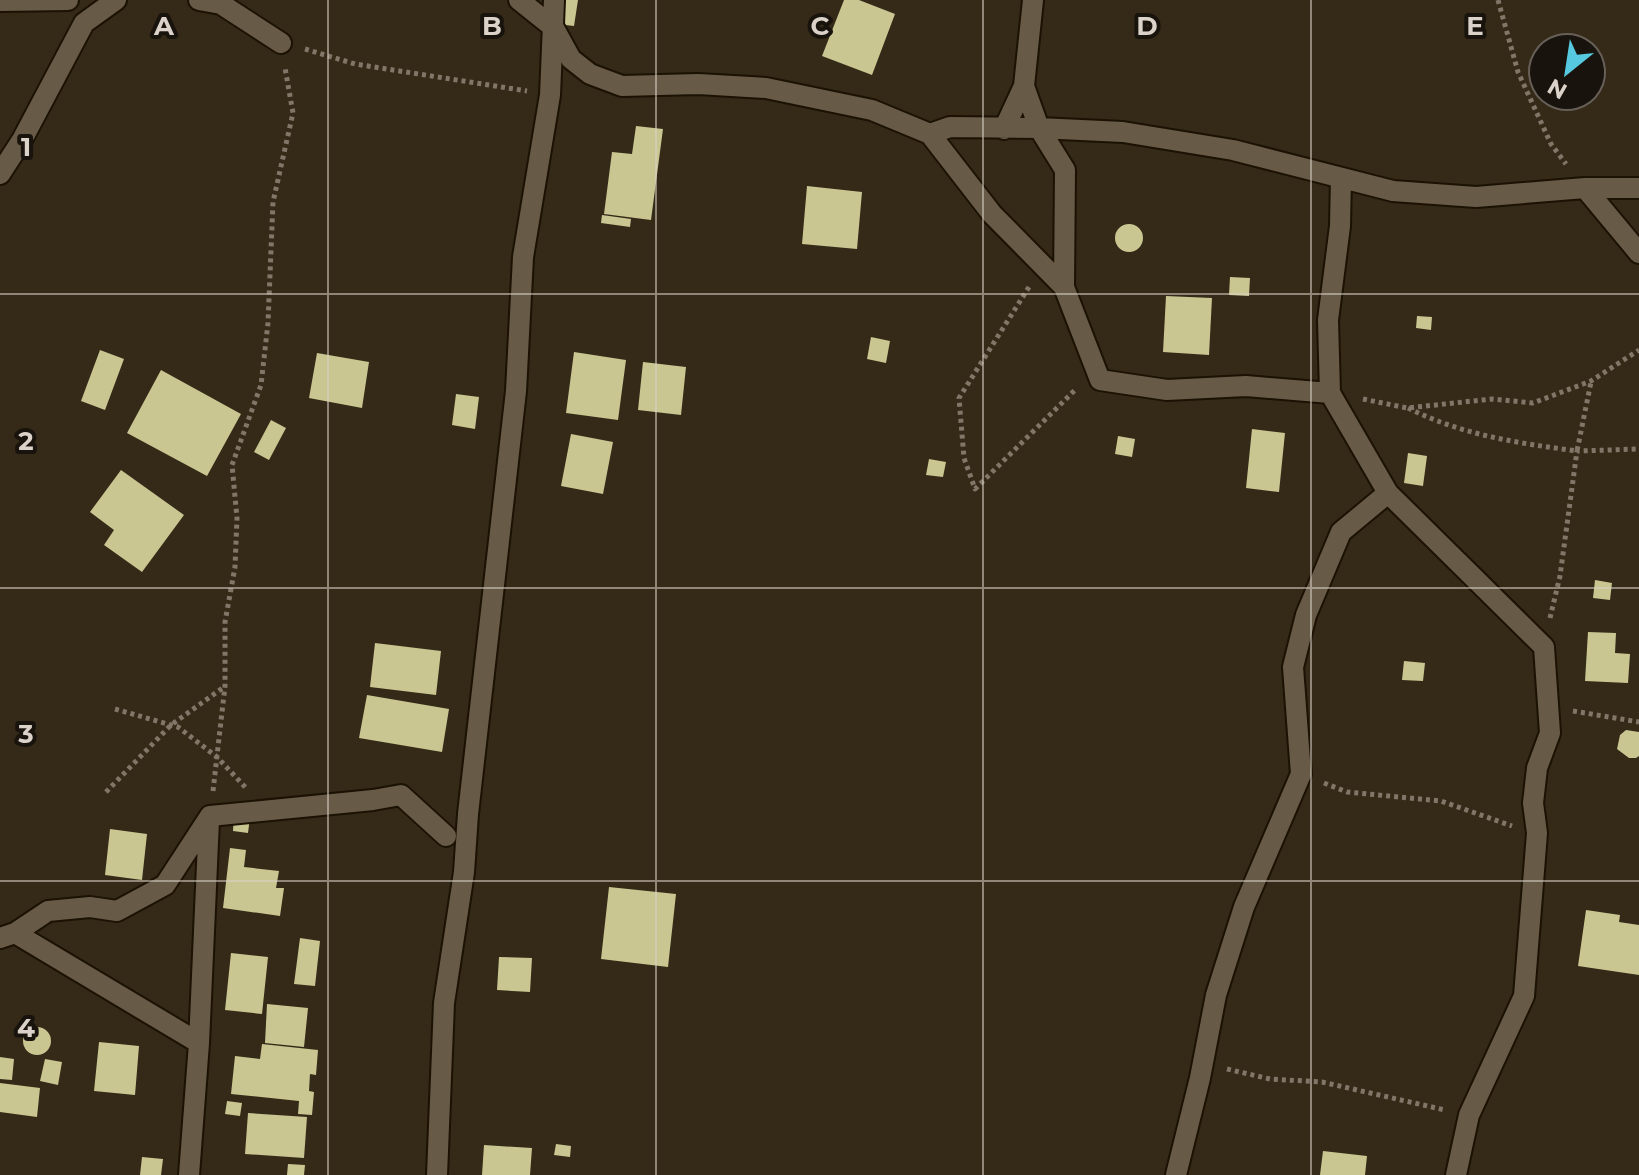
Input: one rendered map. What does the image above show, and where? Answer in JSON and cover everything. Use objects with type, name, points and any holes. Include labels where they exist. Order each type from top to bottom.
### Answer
[{"type":"street","points":[[0,1],[68,0]]},
{"type":"street","points":[[0,174],[22,140],[84,23],[116,0]]},
{"type":"street","points":[[199,0],[221,4],[281,43]]},
{"type":"street","points":[[519,0],[554,28],[571,59],[590,74],[622,86],[698,84],[766,88],[872,110],[930,134],[992,214],[1064,287]]},
{"type":"street","points":[[437,1175],[444,1003],[464,872],[516,391],[523,257],[550,95],[554,0]]},
{"type":"street","points":[[1004,129],[1024,86],[1033,0]]},
{"type":"street","points":[[1024,86],[1039,128],[1065,170],[1064,287],[1100,380],[1167,390],[1246,386],[1330,393]]},
{"type":"street","points":[[930,134],[950,127],[1123,132],[1233,150],[1393,191],[1476,197],[1585,188],[1639,188]]},
{"type":"street","points":[[1341,178],[1340,226],[1328,320],[1330,393],[1388,493],[1544,647],[1550,733],[1537,768],[1533,803],[1537,833],[1524,996],[1469,1115],[1456,1175]]},
{"type":"street","points":[[1585,188],[1639,253]]},
{"type":"street","points":[[1176,1175],[1216,995],[1244,907],[1301,774],[1293,667],[1306,615],[1341,532],[1388,493]]},
{"type":"street","points":[[210,816],[401,795],[446,836]]},
{"type":"street","points":[[199,1043],[8,936],[48,911],[90,907],[117,911],[165,885],[210,816]]},
{"type":"street","points":[[189,1175],[210,816]]},
{"type":"path","points":[[1498,0],[1518,72],[1551,144],[1585,188]]},
{"type":"path","points":[[210,816],[225,686],[225,622],[235,567],[237,518],[232,465],[261,385],[268,323],[273,202],[293,113],[281,43],[355,64],[550,95]]},
{"type":"path","points":[[1042,266],[959,398],[964,458],[975,489],[1076,389],[1100,380]]},
{"type":"path","points":[[1407,408],[1492,399],[1533,403],[1591,381],[1639,350]]},
{"type":"path","points":[[1544,647],[1560,576],[1577,451],[1591,381]]},
{"type":"path","points":[[1330,393],[1407,408],[1436,422],[1480,436],[1577,451],[1639,449]]},
{"type":"path","points":[[106,792],[171,725],[225,686]]},
{"type":"path","points":[[1549,708],[1639,722]]},
{"type":"path","points":[[115,709],[178,727],[217,757],[266,810]]},
{"type":"path","points":[[1301,774],[1347,792],[1441,801],[1537,833]]},
{"type":"path","points":[[1204,1060],[1220,1068],[1270,1079],[1322,1082],[1469,1115]]},
{"type":"building","points":[[561,0],[578,0],[574,26],[557,24]]},
{"type":"building","points":[[844,0],[859,0],[895,14],[872,75],[822,56]]},
{"type":"building","points":[[636,126],[663,129],[651,220],[604,214],[612,152],[632,154]]},
{"type":"building","points":[[807,186],[862,192],[857,249],[802,244]]},
{"type":"building","points":[[602,215],[631,219],[630,227],[601,223]]},
{"type":"building","points":[[1129,224],[1139,228],[1143,238],[1139,248],[1129,252],[1119,248],[1115,238],[1119,228]]},
{"type":"building","points":[[1230,277],[1250,278],[1249,296],[1229,295]]},
{"type":"building","points":[[1166,296],[1212,298],[1209,355],[1163,352]]},
{"type":"building","points":[[1417,316],[1432,317],[1431,330],[1416,328]]},
{"type":"building","points":[[871,337],[890,341],[886,363],[867,359]]},
{"type":"building","points":[[100,350],[124,359],[105,410],[81,401]]},
{"type":"building","points":[[574,352],[626,360],[618,420],[566,413]]},
{"type":"building","points":[[317,353],[369,362],[362,408],[309,398]]},
{"type":"building","points":[[643,362],[686,367],[681,415],[638,410]]},
{"type":"building","points":[[161,370],[241,414],[207,476],[127,433]]},
{"type":"building","points":[[456,394],[479,397],[475,429],[452,425]]},
{"type":"building","points":[[271,420],[286,428],[269,460],[254,452]]},
{"type":"building","points":[[1252,429],[1285,433],[1279,492],[1246,488]]},
{"type":"building","points":[[571,434],[613,442],[603,494],[561,486]]},
{"type":"building","points":[[1118,436],[1135,439],[1132,457],[1115,454]]},
{"type":"building","points":[[1408,453],[1427,456],[1423,486],[1404,483]]},
{"type":"building","points":[[929,459],[946,462],[943,477],[926,475]]},
{"type":"building","points":[[121,470],[184,515],[142,572],[104,545],[114,530],[90,512]]},
{"type":"building","points":[[1595,580],[1612,583],[1610,600],[1593,598]]},
{"type":"building","points":[[1588,632],[1616,633],[1615,653],[1630,654],[1628,683],[1585,681]]},
{"type":"building","points":[[375,643],[441,651],[436,695],[370,687]]},
{"type":"building","points":[[1404,661],[1425,663],[1423,681],[1402,680]]},
{"type":"building","points":[[367,695],[449,709],[442,752],[359,738]]},
{"type":"building","points":[[1626,730],[1639,732],[1639,756],[1636,758],[1629,758],[1617,749],[1620,735]]},
{"type":"building","points":[[234,815],[250,817],[248,833],[233,831]]},
{"type":"building","points":[[110,829],[147,834],[142,880],[105,875]]},
{"type":"building","points":[[230,848],[246,850],[244,867],[279,871],[276,888],[284,888],[280,916],[223,908]]},
{"type":"building","points":[[609,887],[676,894],[668,967],[601,959]]},
{"type":"building","points":[[1586,910],[1620,915],[1619,922],[1639,925],[1639,975],[1578,966]]},
{"type":"building","points":[[300,938],[320,941],[315,986],[294,984]]},
{"type":"building","points":[[231,953],[268,957],[262,1014],[225,1010]]},
{"type":"building","points":[[499,957],[532,958],[530,992],[497,990]]},
{"type":"building","points":[[267,1004],[308,1008],[304,1047],[265,1043]]},
{"type":"building","points":[[37,1027],[47,1031],[51,1041],[47,1051],[37,1055],[27,1051],[23,1041],[27,1031]]},
{"type":"building","points":[[99,1042],[139,1046],[135,1095],[94,1091]]},
{"type":"building","points":[[262,1044],[318,1050],[316,1075],[310,1074],[309,1091],[314,1092],[312,1115],[298,1114],[299,1101],[231,1094],[235,1056],[260,1059]]},
{"type":"building","points":[[0,1057],[14,1059],[12,1080],[0,1079]]},
{"type":"building","points":[[45,1059],[62,1062],[58,1085],[40,1081]]},
{"type":"building","points":[[0,1083],[40,1088],[37,1117],[0,1112]]},
{"type":"building","points":[[227,1101],[242,1103],[240,1116],[225,1114]]},
{"type":"building","points":[[248,1113],[307,1117],[304,1158],[245,1154]]},
{"type":"building","points":[[556,1144],[571,1146],[570,1157],[554,1155]]},
{"type":"building","points":[[484,1145],[532,1148],[530,1175],[482,1175]]},
{"type":"building","points":[[1323,1151],[1367,1156],[1365,1175],[1320,1175]]},
{"type":"building","points":[[142,1157],[163,1159],[161,1175],[140,1175]]},
{"type":"building","points":[[288,1164],[305,1165],[304,1175],[287,1175]]}]
